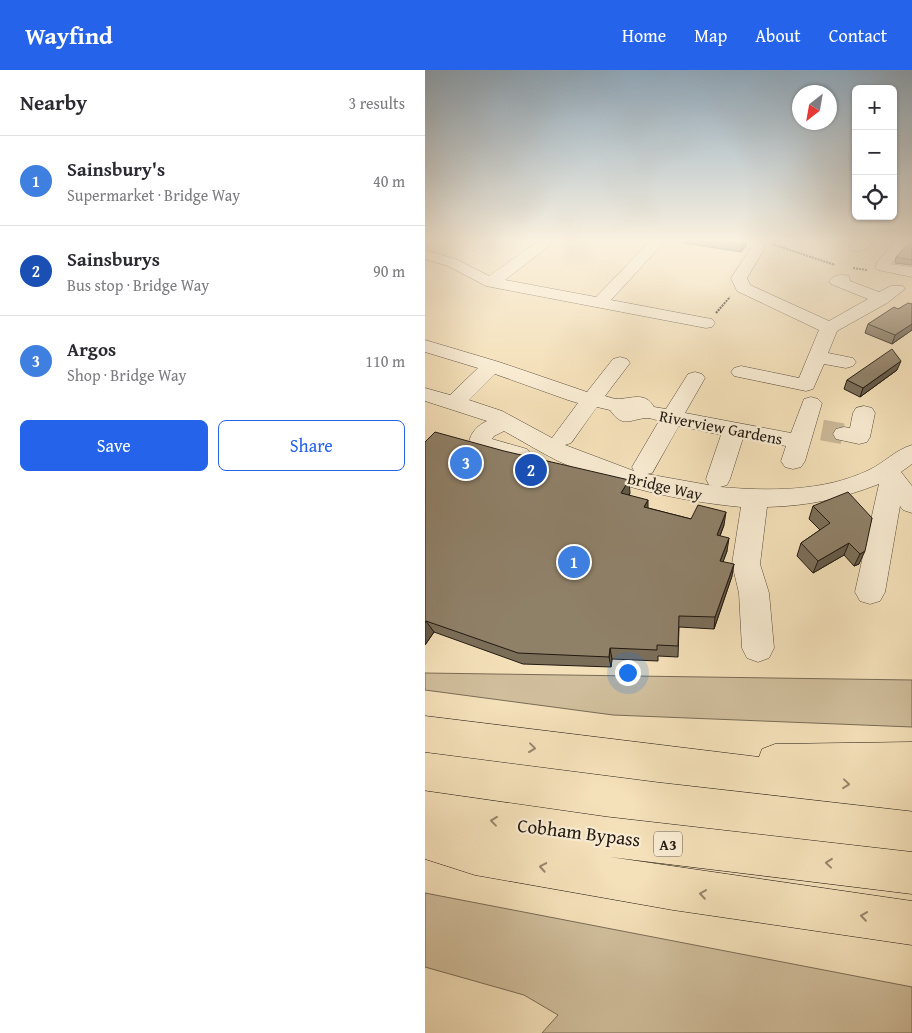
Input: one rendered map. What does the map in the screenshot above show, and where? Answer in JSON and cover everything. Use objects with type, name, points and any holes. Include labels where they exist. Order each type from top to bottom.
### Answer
[{"type":"highway","points":[[425,734],[658,764],[912,792]]},
{"type":"highway","points":[[658,764],[912,760]]},
{"type":"highway","name":"Cobham Bypass","points":[[425,810],[478,819],[716,850],[912,872]]},
{"type":"highway","points":[[425,839],[475,855],[673,889],[912,923]]},
{"type":"street","points":[[502,284],[599,303],[677,324],[706,323]]},
{"type":"street","points":[[599,303],[618,284]]},
{"type":"street","points":[[741,284],[743,288],[829,328]]},
{"type":"street","points":[[848,284],[887,295],[906,305]]},
{"type":"street","points":[[741,372],[806,385],[829,328],[887,295]]},
{"type":"street","name":"Riverview Gardens","points":[[425,346],[492,366],[565,393],[621,406],[623,413],[630,416],[637,415],[643,411],[734,431],[759,433],[805,431]]},
{"type":"street","points":[[563,438],[621,362]]},
{"type":"street","points":[[814,364],[846,362]]},
{"type":"street","points":[[454,403],[492,366]]},
{"type":"street","points":[[644,467],[695,378]]},
{"type":"street","name":"Bridge Way","points":[[425,394],[481,411],[575,459],[612,473],[662,487],[717,497],[785,498],[831,490],[889,474],[896,465],[912,453]]},
{"type":"street","points":[[844,434],[859,437],[864,413]]},
{"type":"street","points":[[506,423],[485,431],[481,436],[480,442],[488,446],[537,459],[560,461],[575,459]]},
{"type":"street","points":[[718,479],[734,431]]},
{"type":"street","points":[[889,474],[912,504]]},
{"type":"street","points":[[870,592],[889,474]]},
{"type":"street","points":[[755,499],[746,564],[754,593],[758,648]]},
{"type":"path","points":[[706,323],[732,295],[743,288]]},
{"type":"shaded area","points":[[425,673],[912,680],[912,727],[613,715],[425,690]]},
{"type":"shaded area","points":[[425,893],[912,987],[912,1033],[542,1033],[558,1015],[524,995],[425,967]]},
{"type":"building","points":[[908,303],[912,304],[912,324],[895,335],[868,324],[894,307],[898,309]]},
{"type":"building","points":[[892,349],[901,361],[863,388],[847,380]]},
{"type":"building","points":[[435,432],[504,451],[629,480],[621,493],[648,500],[644,507],[691,519],[698,505],[726,512],[717,535],[729,538],[720,561],[734,564],[715,617],[679,616],[678,646],[657,645],[657,650],[610,648],[609,657],[518,653],[426,621],[425,623],[425,442]]},
{"type":"building","points":[[848,492],[872,518],[865,551],[860,554],[849,543],[818,561],[801,543],[830,523],[813,506]]},
{"type":"tunnel","points":[[822,430],[844,434]]},
{"type":"place","name":"Argos","points":[[466,463]]},
{"type":"place","name":"Sainsburys","points":[[531,470]]},
{"type":"place","name":"Sainsbury's","points":[[574,562]]}]
